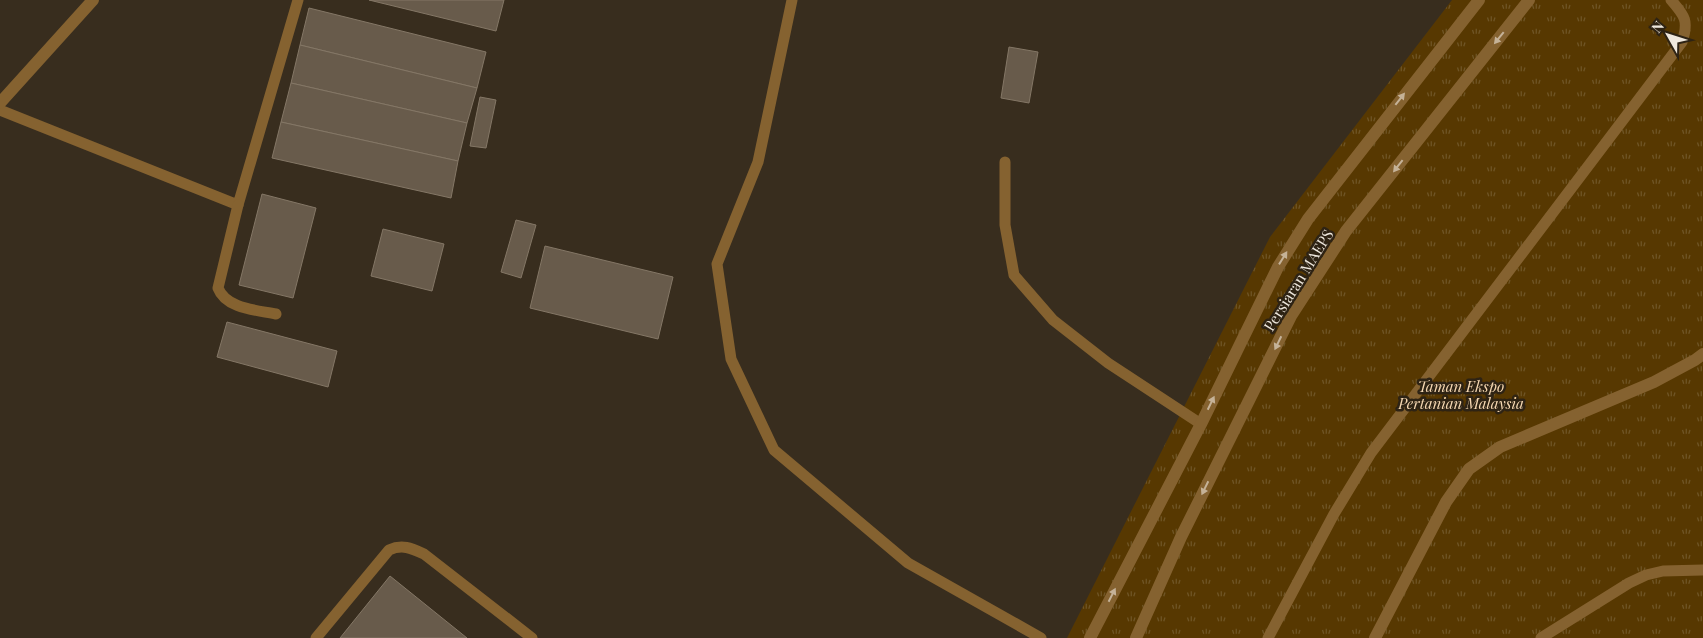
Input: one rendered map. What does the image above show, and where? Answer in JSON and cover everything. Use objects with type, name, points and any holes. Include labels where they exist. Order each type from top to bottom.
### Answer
[{"type":"street","points":[[0,103],[93,0]]},
{"type":"street","name":"Persiaran MAEPS","points":[[1090,638],[1201,424],[1278,267],[1308,218],[1479,0]]},
{"type":"street","name":"Persiaran MAEPS","points":[[1136,638],[1181,537],[1291,316],[1346,231],[1529,0]]},
{"type":"street","points":[[1375,638],[1446,502],[1469,469],[1500,447],[1654,382],[1703,354]]},
{"type":"lane","points":[[276,314],[232,304],[220,295],[218,288],[238,205],[298,0]]},
{"type":"lane","points":[[792,0],[758,162],[717,264],[731,359],[774,450],[908,563],[1041,638]]},
{"type":"lane","points":[[1268,638],[1334,514],[1371,453],[1682,42],[1687,27],[1682,13],[1671,0]]},
{"type":"lane","points":[[0,110],[238,205]]},
{"type":"lane","points":[[1005,162],[1005,224],[1014,275],[1053,320],[1108,363],[1201,424]]},
{"type":"lane","points":[[316,638],[389,550],[398,546],[410,547],[424,554],[532,638]]},
{"type":"lane","points":[[1541,638],[1629,583],[1646,575],[1663,571],[1703,570]]},
{"type":"green space","name":"Taman Ekspo Pertanian Malaysia","points":[[1452,0],[1703,0],[1703,638],[1067,638],[1270,237]]},
{"type":"building","points":[[369,0],[504,0],[496,31]]},
{"type":"building","points":[[309,8],[486,52],[477,88],[300,45]]},
{"type":"building","points":[[300,45],[477,88],[467,123],[291,83]]},
{"type":"building","points":[[1009,47],[1038,52],[1029,103],[1001,98]]},
{"type":"building","points":[[291,83],[467,123],[458,161],[281,122]]},
{"type":"building","points":[[480,97],[496,100],[486,148],[470,146]]},
{"type":"building","points":[[281,122],[458,161],[451,198],[272,158]]},
{"type":"building","points":[[262,194],[316,208],[293,298],[239,285]]},
{"type":"building","points":[[516,220],[536,225],[521,278],[501,272]]},
{"type":"building","points":[[383,229],[444,244],[432,291],[371,276]]},
{"type":"building","points":[[545,246],[673,277],[658,339],[530,308]]},
{"type":"building","points":[[227,322],[337,351],[328,387],[217,357]]},
{"type":"building","points":[[390,576],[467,638],[340,638]]}]
